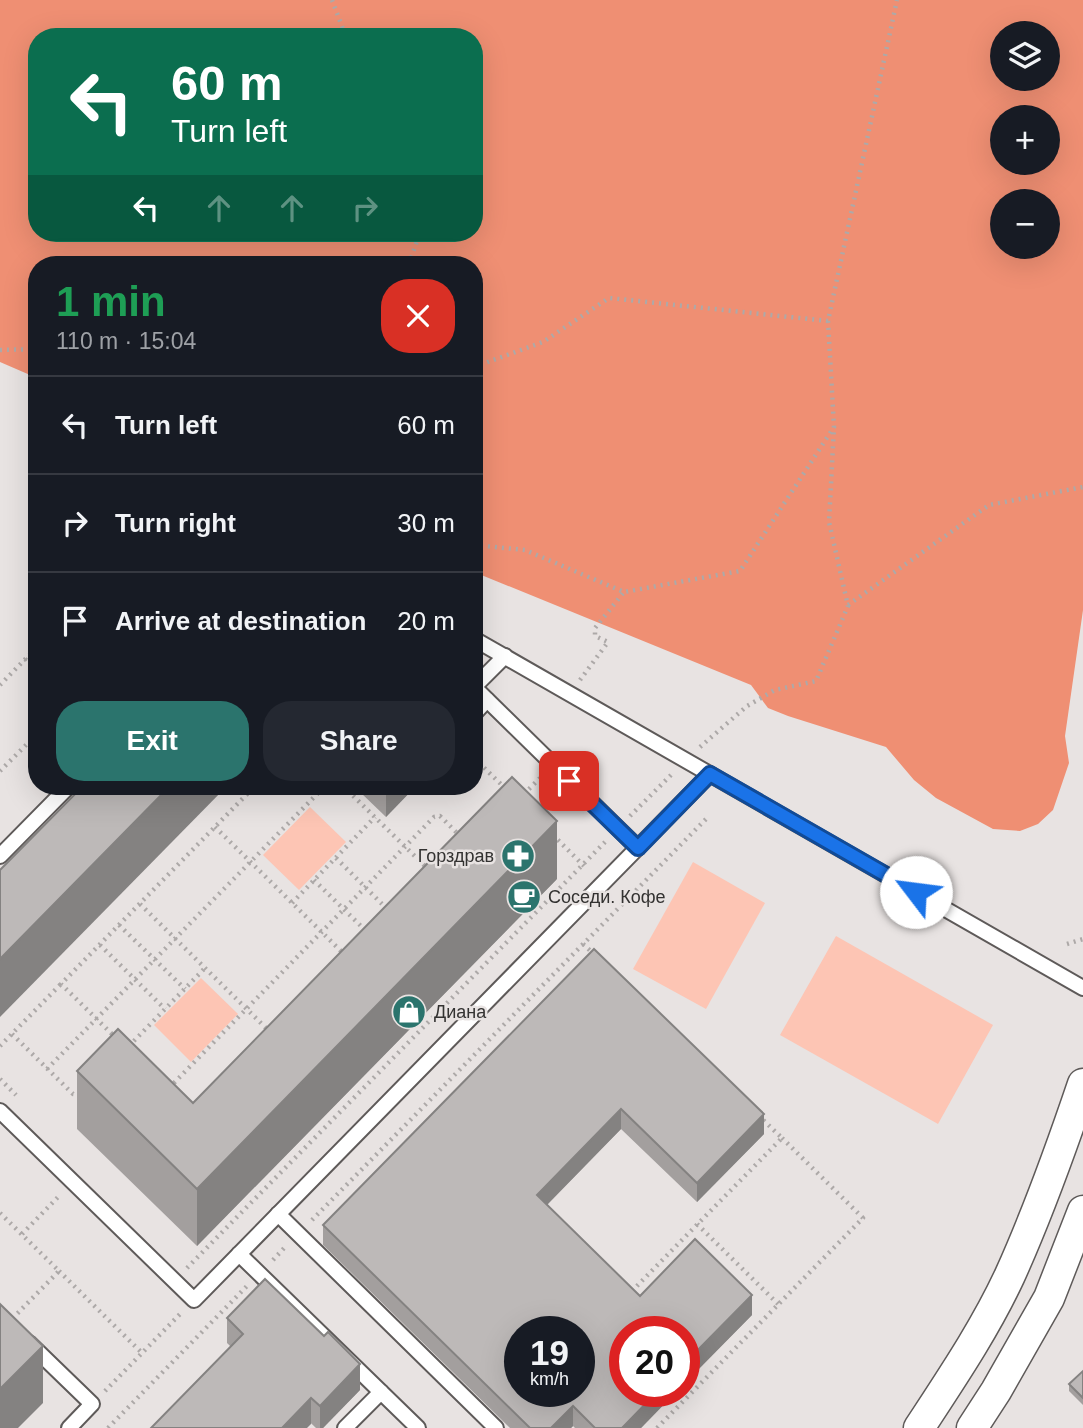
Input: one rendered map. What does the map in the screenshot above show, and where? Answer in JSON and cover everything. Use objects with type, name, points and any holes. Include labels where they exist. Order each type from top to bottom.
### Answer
[{"type":"street","points":[[919,1428],[963,1360],[1009,1277],[1056,1164],[1083,1084]]},
{"type":"street","points":[[972,1428],[1049,1298],[1083,1211]]},
{"type":"lane","points":[[483,644],[1083,988]]},
{"type":"lane","points":[[483,678],[505,656]]},
{"type":"lane","points":[[483,696],[638,848]]},
{"type":"lane","points":[[483,704],[487,700]]},
{"type":"lane","points":[[0,1111],[194,1300],[710,774]]},
{"type":"lane","points":[[0,856],[60,795]]},
{"type":"lane","points":[[278,1214],[496,1428]]},
{"type":"lane","points":[[239,1254],[418,1428]]},
{"type":"lane","points":[[8,1322],[92,1404],[69,1428]]},
{"type":"lane","points":[[345,1428],[381,1392]]},
{"type":"path","points":[[332,0],[343,28]]},
{"type":"path","points":[[848,606],[829,522],[834,427],[828,321],[897,0]]},
{"type":"path","points":[[483,364],[543,342],[609,298],[828,321]]},
{"type":"path","points":[[0,350],[28,349]]},
{"type":"path","points":[[483,546],[525,550],[624,592],[740,571],[834,427]]},
{"type":"path","points":[[174,1282],[685,760],[747,706],[775,690],[817,681],[848,606],[989,505],[1083,487]]},
{"type":"path","points":[[570,694],[608,642],[596,636],[595,628],[624,592]]},
{"type":"path","points":[[0,685],[28,656]]},
{"type":"path","points":[[25,659],[28,662]]},
{"type":"path","points":[[0,771],[28,743]]},
{"type":"path","points":[[518,801],[553,765]]},
{"type":"path","points":[[483,767],[509,792]]},
{"type":"path","points":[[0,1046],[247,795]]},
{"type":"path","points":[[47,1069],[316,795]]},
{"type":"path","points":[[352,795],[431,872]]},
{"type":"path","points":[[167,1089],[436,816],[462,838]]},
{"type":"path","points":[[292,903],[375,817]]},
{"type":"path","points":[[108,1428],[706,819]]},
{"type":"path","points":[[215,827],[347,957]]},
{"type":"path","points":[[546,828],[602,884]]},
{"type":"path","points":[[335,858],[391,912]]},
{"type":"path","points":[[314,880],[369,934]]},
{"type":"path","points":[[140,904],[272,1034]]},
{"type":"path","points":[[119,925],[185,989]]},
{"type":"path","points":[[1067,944],[1083,939]]},
{"type":"path","points":[[583,944],[599,959]]},
{"type":"path","points":[[100,945],[165,1009]]},
{"type":"path","points":[[127,1049],[205,968]]},
{"type":"path","points":[[61,984],[135,1057]]},
{"type":"path","points":[[12,1034],[73,1094],[83,1093]]},
{"type":"path","points":[[159,1081],[177,1098]]},
{"type":"path","points":[[656,1428],[863,1218],[753,1110]]},
{"type":"path","points":[[632,1291],[782,1138]]},
{"type":"path","points":[[22,1234],[73,1182]]},
{"type":"path","points":[[0,1213],[142,1353]]},
{"type":"path","points":[[697,1224],[778,1304]]},
{"type":"path","points":[[8,1322],[59,1271]]},
{"type":"path","points":[[92,1404],[194,1300]]},
{"type":"shaded area","points":[[0,0],[1083,0],[1083,610],[1065,736],[1069,763],[1053,810],[1038,824],[1020,831],[993,829],[936,798],[914,780],[886,747],[768,708],[751,685],[483,576],[483,256],[28,256],[28,374],[0,362]]},
{"type":"shaded area","points":[[310,807],[346,842],[299,890],[263,855]]},
{"type":"shaded area","points":[[693,862],[765,903],[706,1009],[633,969]]},
{"type":"shaded area","points":[[836,936],[993,1025],[938,1124],[780,1035]]},
{"type":"shaded area","points":[[201,978],[238,1014],[191,1062],[154,1025]]},
{"type":"building","points":[[512,777],[557,821],[197,1189],[77,1071],[118,1029],[193,1103]]},
{"type":"building","points":[[74,795],[161,795],[0,959],[0,870]]},
{"type":"building","points":[[594,949],[764,1114],[697,1183],[621,1109],[537,1195],[640,1296],[695,1239],[752,1295],[700,1348],[700,1316],[609,1316],[609,1407],[642,1407],[622,1428],[595,1428],[574,1407],[595,1407],[595,1316],[504,1316],[504,1403],[323,1225]]},
{"type":"building","points":[[265,1279],[324,1336],[328,1332],[360,1364],[320,1406],[311,1398],[282,1428],[151,1428],[243,1334],[227,1318]]},
{"type":"building","points":[[0,1304],[43,1346],[0,1389]]},
{"type":"building","points":[[1083,1371],[1083,1398],[1069,1384]]},
{"type":"building","points":[[509,1407],[572,1407],[551,1428],[530,1428]]},
{"type":"place","name":"Горздрав","points":[[518,856]]},
{"type":"place","name":"Соседи. Кофе","points":[[524,897]]},
{"type":"place","name":"Диана","points":[[409,1012]]},
{"type":"route","points":[[569,781],[638,848],[710,774],[916,892]]}]
